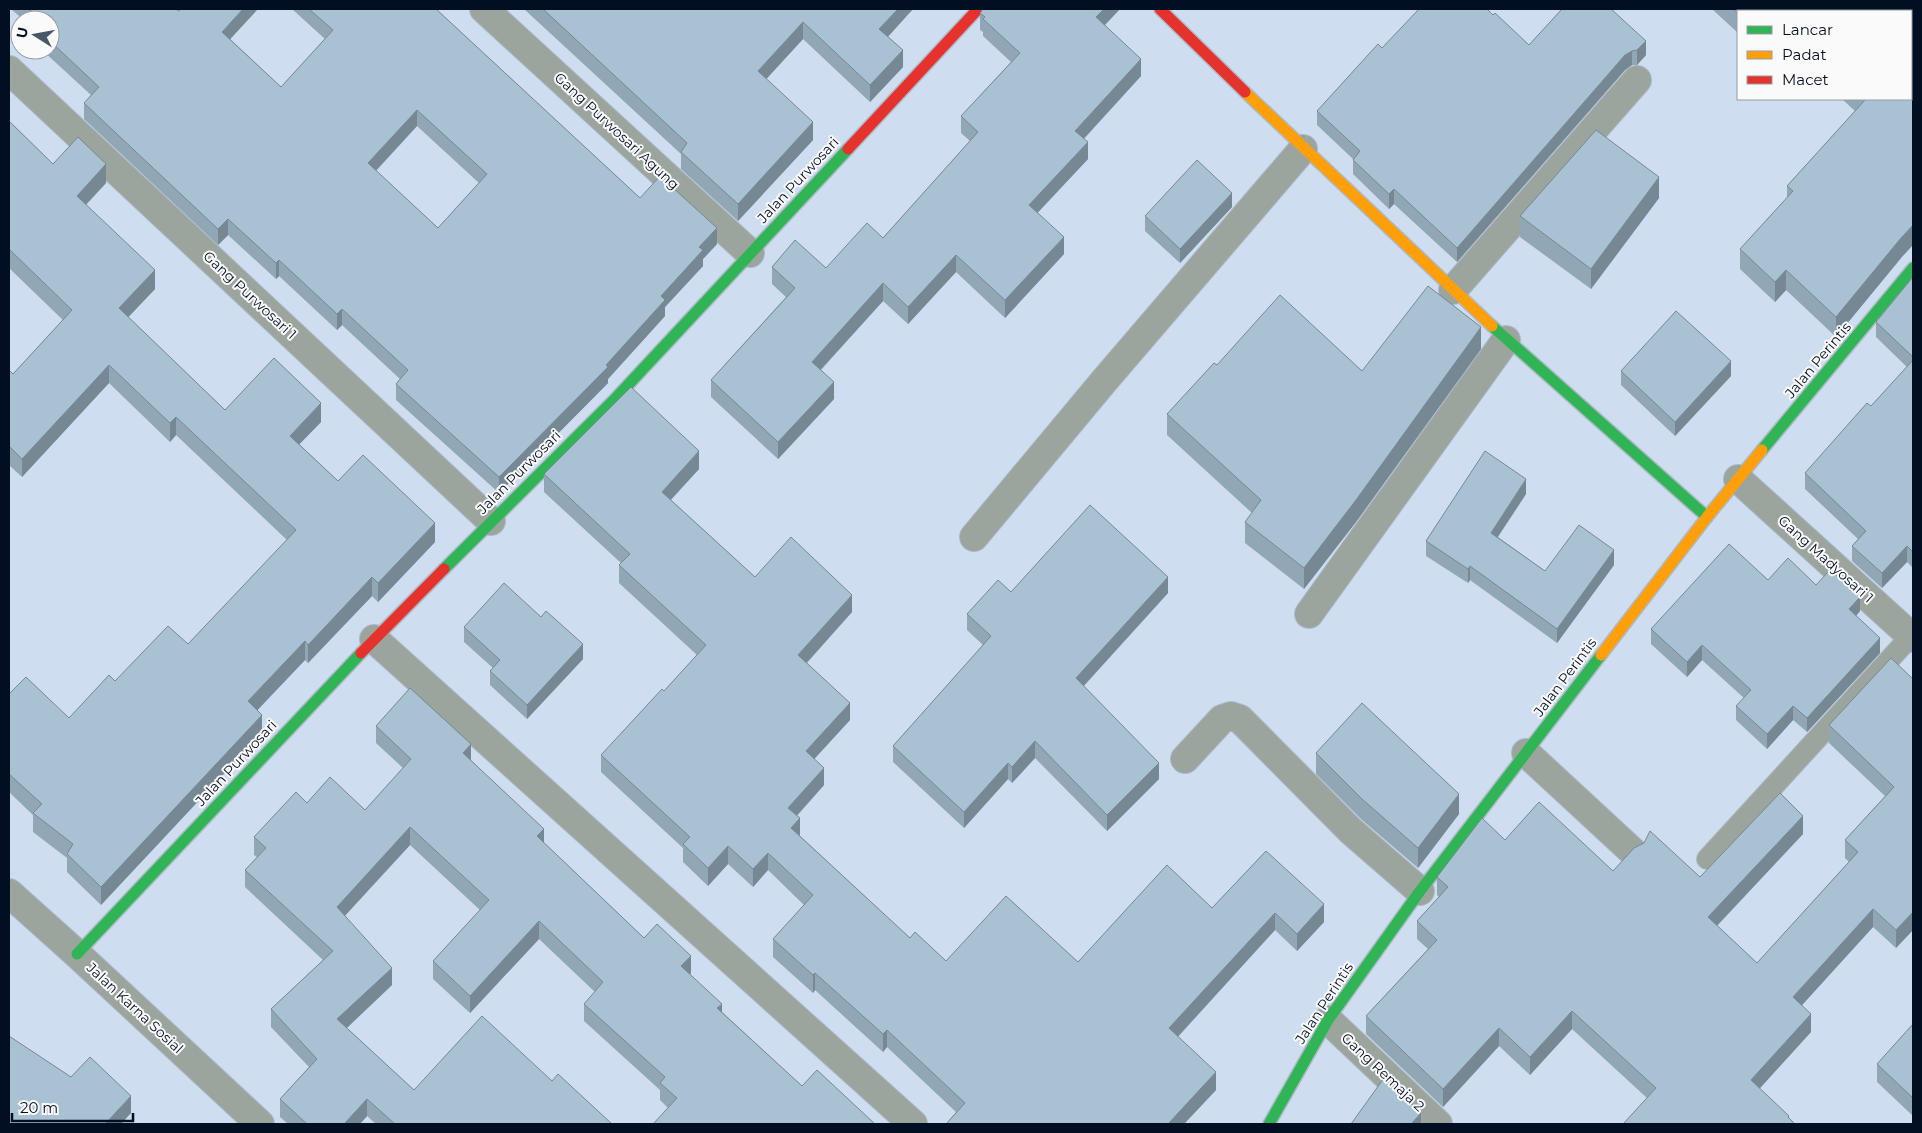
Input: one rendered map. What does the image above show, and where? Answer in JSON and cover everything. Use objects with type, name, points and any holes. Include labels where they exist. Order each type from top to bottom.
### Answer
[{"type":"street","name":"Gang Purwosari Agung","points":[[484,9],[750,253]]},
{"type":"street","name":"Jalan Purwosari","points":[[77,954],[374,639],[614,400],[978,9]]},
{"type":"street","points":[[1160,9],[1302,149],[1506,340],[1707,517]]},
{"type":"street","name":"Gang Purwosari 1","points":[[9,70],[491,521]]},
{"type":"street","points":[[1453,290],[1637,80]]},
{"type":"street","points":[[974,537],[1302,149]]},
{"type":"street","name":"Jalan Perintis","points":[[1269,1124],[1328,1020],[1420,891],[1707,517],[1913,268]]},
{"type":"street","points":[[1309,614],[1506,340]]},
{"type":"street","name":"Gang Madyosari 1","points":[[1738,479],[1912,637]]},
{"type":"street","points":[[374,639],[913,1124]]},
{"type":"street","points":[[1185,759],[1222,720],[1231,716],[1240,719],[1351,831],[1420,891]]},
{"type":"street","points":[[1526,753],[1632,851]]},
{"type":"street","name":"Jalan Karna Sosial","points":[[13,904],[77,954],[260,1124]]},
{"type":"street","name":"Gang Remaja 2","points":[[1328,1020],[1438,1124]]},
{"type":"lane","points":[[1707,859],[1912,637]]},
{"type":"building","points":[[29,9],[176,9],[179,11],[180,9],[243,9],[222,32],[281,87],[333,30],[309,9],[436,9],[640,198],[660,176],[717,228],[699,247],[703,250],[661,296],[665,300],[606,365],[608,367],[499,477],[396,384],[408,370],[342,309],[337,314],[279,260],[276,263],[228,219],[218,229],[84,103],[99,87],[60,50],[60,10]],"holes":[[[417,110],[487,174],[438,228],[368,163]]]},
{"type":"building","points":[[543,9],[898,9],[879,29],[903,50],[870,85],[803,22],[758,71],[813,122],[738,204],[681,152],[687,143]]},
{"type":"building","points":[[983,9],[1104,9],[1096,17],[1141,59],[1075,131],[1088,142],[1029,205],[1064,237],[1005,300],[956,255],[908,307],[883,283],[812,362],[834,382],[778,442],[711,380],[795,288],[772,267],[795,240],[826,268],[867,223],[883,238],[978,132],[961,116],[1020,53],[983,19],[985,17],[980,13]]},
{"type":"building","points":[[1419,9],[1487,9],[1493,15],[1495,13],[1529,45],[1562,9],[1611,9],[1646,41],[1637,50],[1625,55],[1457,248],[1394,189],[1389,194],[1353,160],[1360,151],[1317,111],[1378,44],[1382,48]]},
{"type":"building","points":[[1733,9],[1854,10],[1737,10],[1737,12]]},
{"type":"building","points":[[1913,50],[1913,225],[1836,317],[1786,270],[1775,282],[1740,249],[1793,191],[1787,186],[1865,100],[1912,100]]},
{"type":"building","points":[[9,121],[53,164],[78,137],[106,164],[77,196],[155,270],[119,308],[225,410],[274,358],[321,403],[290,436],[338,481],[363,455],[435,523],[378,583],[372,577],[308,645],[305,641],[248,701],[262,715],[101,887],[67,854],[73,844],[33,813],[42,804],[9,774],[9,694],[26,677],[69,718],[109,675],[115,681],[168,626],[188,644],[296,530],[176,417],[170,423],[109,365],[22,459],[9,446],[9,370],[13,374],[72,310],[9,249]]},
{"type":"building","points":[[1596,130],[1659,177],[1591,269],[1520,216]]},
{"type":"building","points":[[1197,160],[1232,193],[1180,249],[1145,216]]},
{"type":"building","points":[[1913,277],[1913,357],[1876,322]]},
{"type":"building","points":[[1428,286],[1481,327],[1356,500],[1304,568],[1245,522],[1261,500],[1167,414],[1214,363],[1217,365],[1280,295],[1362,371]]},
{"type":"building","points":[[1676,311],[1731,361],[1675,422],[1621,371]]},
{"type":"building","points":[[1913,360],[1913,552],[1907,546],[1882,573],[1852,546],[1866,531],[1805,473],[1867,403],[1871,406]]},
{"type":"building","points":[[631,387],[699,451],[662,492],[755,577],[791,537],[852,595],[798,655],[850,703],[806,751],[824,768],[788,808],[800,818],[791,828],[910,938],[915,932],[946,961],[1006,896],[1078,962],[1167,865],[1212,908],[1266,851],[1324,904],[1297,934],[1275,913],[1169,1028],[1216,1072],[1168,1124],[946,1124],[965,1103],[887,1030],[883,1034],[815,973],[813,975],[773,939],[813,895],[768,853],[753,869],[728,846],[708,868],[683,844],[690,837],[601,755],[706,645],[619,565],[630,554],[544,474]]},
{"type":"building","points":[[1485,451],[1526,479],[1491,533],[1545,571],[1579,525],[1614,550],[1557,629],[1470,566],[1468,569],[1426,541]]},
{"type":"building","points":[[1090,505],[1168,577],[1076,678],[1159,763],[1107,815],[1035,741],[1012,767],[1008,763],[964,812],[893,746],[991,636],[967,614],[998,580],[1011,592]]},
{"type":"building","points":[[1729,544],[1768,580],[1788,558],[1816,585],[1830,570],[1860,597],[1849,609],[1880,638],[1807,718],[1793,706],[1767,734],[1736,706],[1751,690],[1702,645],[1687,662],[1651,629]]},
{"type":"building","points":[[504,583],[541,617],[546,611],[583,644],[527,705],[490,671],[500,660],[464,627]]},
{"type":"building","points":[[1891,658],[1913,679],[1913,912],[1896,930],[1873,909],[1793,997],[1811,1014],[1751,1080],[1795,1124],[1623,1124],[1656,1088],[1572,1011],[1530,1057],[1499,1028],[1443,1089],[1366,1016],[1437,940],[1417,921],[1448,887],[1437,877],[1482,818],[1505,840],[1539,802],[1613,871],[1634,848],[1644,843],[1650,831],[1700,877],[1780,793],[1803,816],[1708,917],[1757,963],[1858,852],[1845,840],[1894,787],[1829,725]]},
{"type":"building","points":[[410,688],[471,744],[463,753],[544,829],[537,836],[644,938],[657,924],[691,956],[681,966],[722,1004],[717,1008],[802,1086],[817,1070],[875,1124],[653,1124],[677,1098],[660,1083],[665,1077],[584,1004],[603,982],[539,921],[470,996],[433,961],[489,900],[410,827],[337,907],[392,968],[337,1019],[414,1090],[482,1016],[552,1081],[558,1074],[612,1124],[395,1124],[367,1099],[344,1124],[307,1124],[280,1099],[317,1059],[271,1009],[333,951],[245,870],[266,848],[254,837],[296,792],[307,803],[330,777],[365,810],[411,759],[376,726]]},
{"type":"building","points":[[1362,703],[1459,794],[1418,848],[1362,799],[1316,753]]},
{"type":"building","points":[[1913,1024],[1913,1098],[1877,1064]]},
{"type":"building","points":[[9,1036],[71,1077],[90,1057],[131,1096],[105,1124],[9,1124]]},
{"type":"building","points":[[1384,1078],[1421,1113],[1411,1124],[1351,1124]]},
{"type":"traffic: fast","points":[[444,569],[614,400],[848,149]]},
{"type":"traffic: fast","points":[[1762,450],[1913,268]]},
{"type":"traffic: fast","points":[[1492,326],[1707,517]]},
{"type":"traffic: fast","points":[[77,954],[361,653]]},
{"type":"traffic: fast","points":[[1269,1124],[1328,1020],[1420,891],[1601,655]]},
{"type":"traffic: slow","points":[[1245,92],[1492,326]]},
{"type":"traffic: slow","points":[[1601,655],[1707,517],[1762,450]]},
{"type":"traffic: jam","points":[[848,149],[978,9]]},
{"type":"traffic: jam","points":[[1160,9],[1245,92]]},
{"type":"traffic: jam","points":[[361,653],[444,569]]}]
